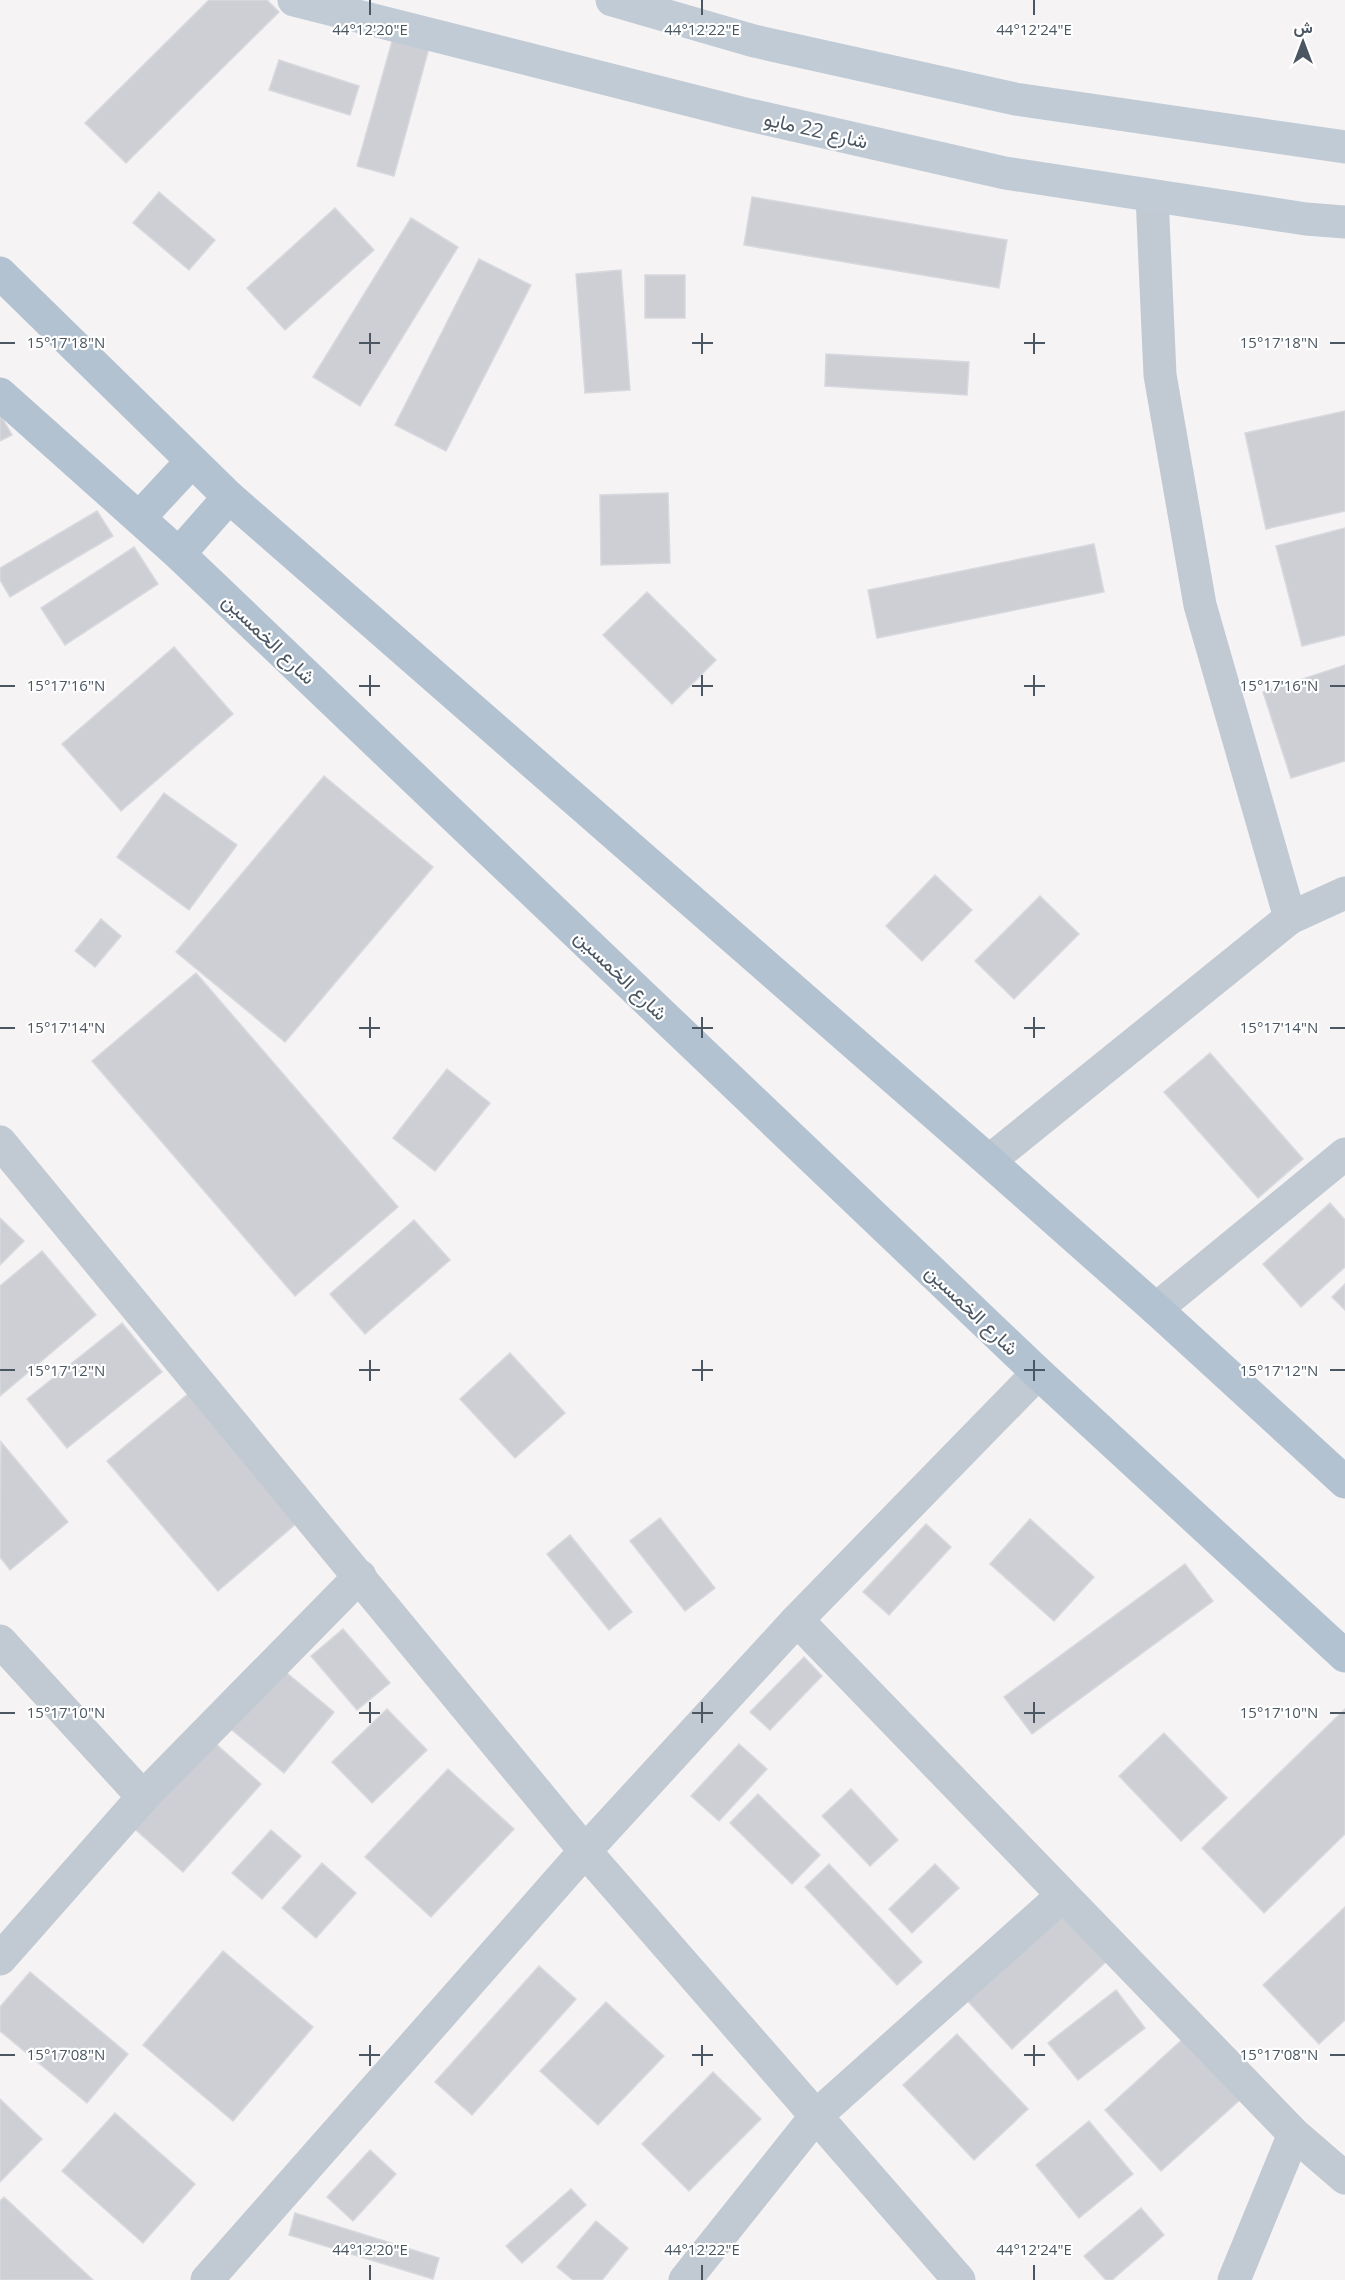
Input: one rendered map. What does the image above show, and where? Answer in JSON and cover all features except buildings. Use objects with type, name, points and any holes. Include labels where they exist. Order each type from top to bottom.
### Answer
[{"type":"main road","name":"شارع 22 مايو","points":[[294,0],[752,116],[1005,173],[1306,219],[1345,222]]},
{"type":"main road","points":[[612,0],[754,41],[1015,99],[1345,147]]},
{"type":"main road","points":[[0,273],[229,497],[1156,1308],[1345,1482]]},
{"type":"main road","name":"شارع الخمسين","points":[[0,394],[179,554],[1038,1373],[1345,1656]]},
{"type":"main road","points":[[139,518],[192,461]]},
{"type":"main road","points":[[179,554],[229,497]]},
{"type":"street","points":[[1152,196],[1160,375],[1200,605],[1290,918]]},
{"type":"street","points":[[988,1161],[1290,918],[1345,893]]},
{"type":"street","points":[[0,1142],[585,1851],[959,2280]]},
{"type":"street","points":[[1156,1308],[1345,1154]]},
{"type":"street","points":[[207,2280],[585,1851],[797,1620],[1038,1373]]},
{"type":"street","points":[[0,1959],[143,1797],[360,1576]]},
{"type":"street","points":[[797,1620],[1294,2134],[1345,2178]]},
{"type":"street","points":[[0,1641],[143,1797]]},
{"type":"street","points":[[685,2280],[816,2116],[1063,1895]]},
{"type":"street","points":[[1234,2280],[1294,2134]]}]
